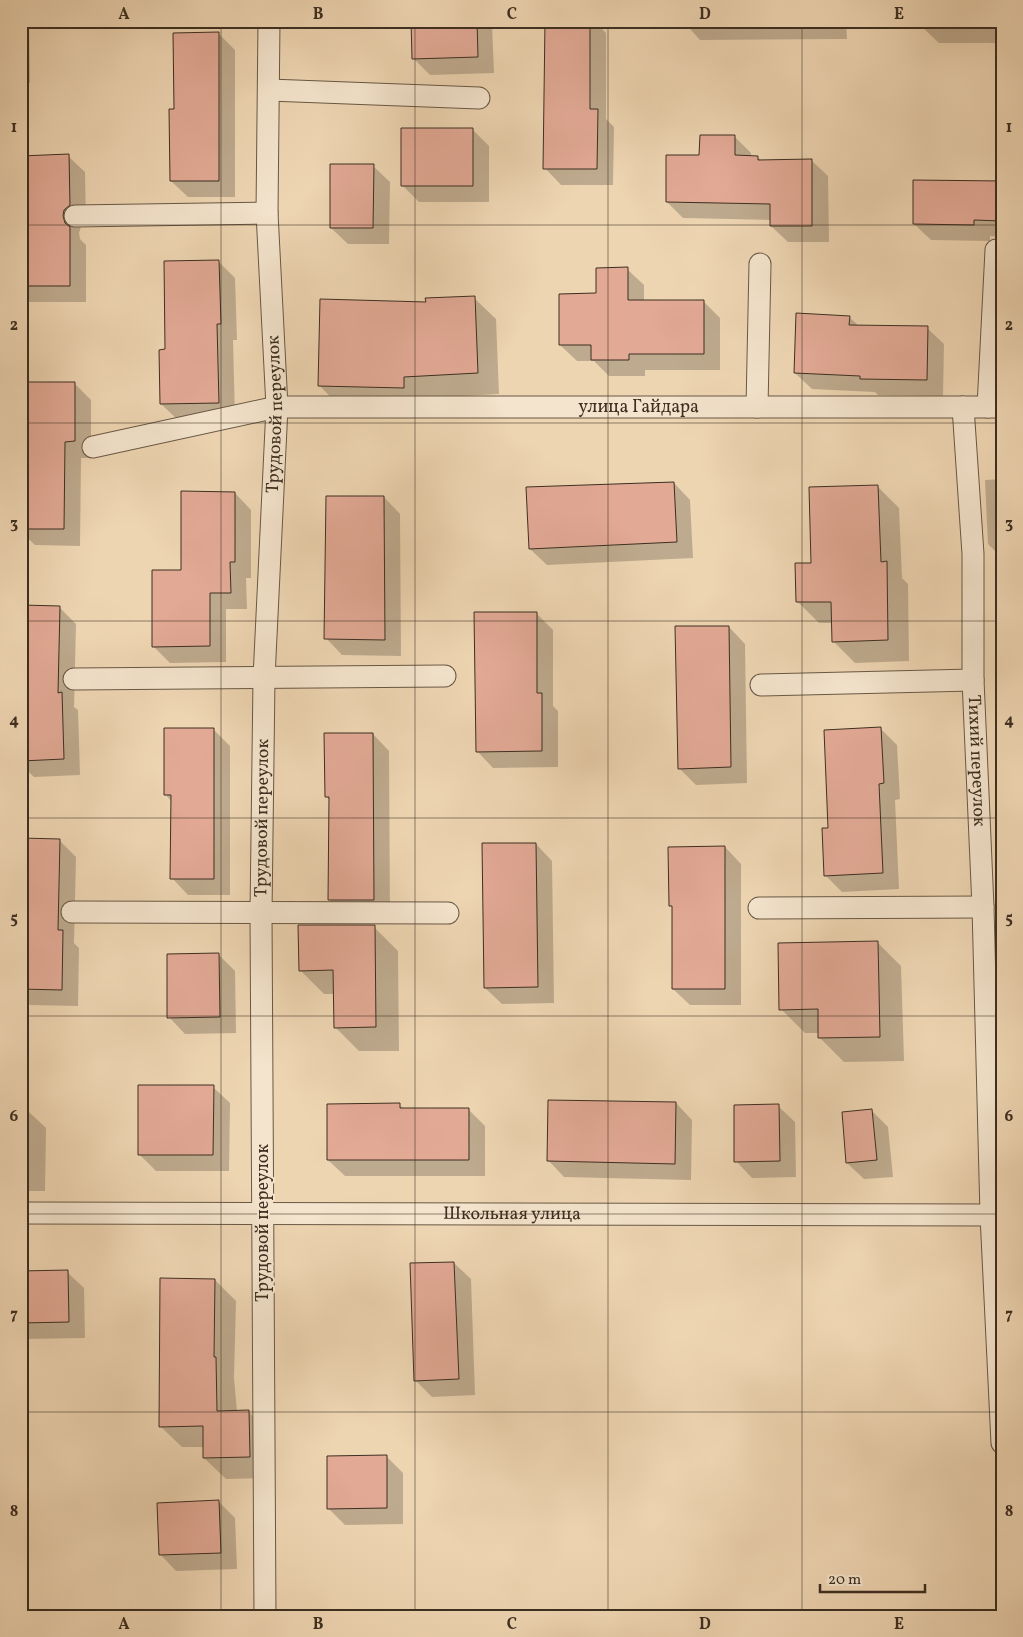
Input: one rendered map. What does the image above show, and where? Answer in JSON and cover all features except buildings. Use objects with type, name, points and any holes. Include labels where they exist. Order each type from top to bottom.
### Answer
[{"type":"lane","name":"Трудовой переулок","points":[[264,1616],[261,914],[264,678],[277,407],[267,213],[269,21]]},
{"type":"lane","points":[[269,90],[479,98]]},
{"type":"lane","points":[[75,216],[267,213]]},
{"type":"lane","points":[[995,407],[996,250]]},
{"type":"lane","points":[[757,407],[760,264]]},
{"type":"lane","name":"улица Гайдара","points":[[93,447],[277,407],[995,407]]},
{"type":"lane","name":"Тихий переулок","points":[[963,408],[973,554],[973,680],[996,1214],[1002,1443]]},
{"type":"lane","points":[[74,679],[445,676]]},
{"type":"lane","points":[[761,685],[973,680]]},
{"type":"lane","points":[[759,908],[983,907]]},
{"type":"lane","points":[[72,912],[448,913]]},
{"type":"lane","name":"Школьная улица","points":[[21,1213],[996,1214]]}]
